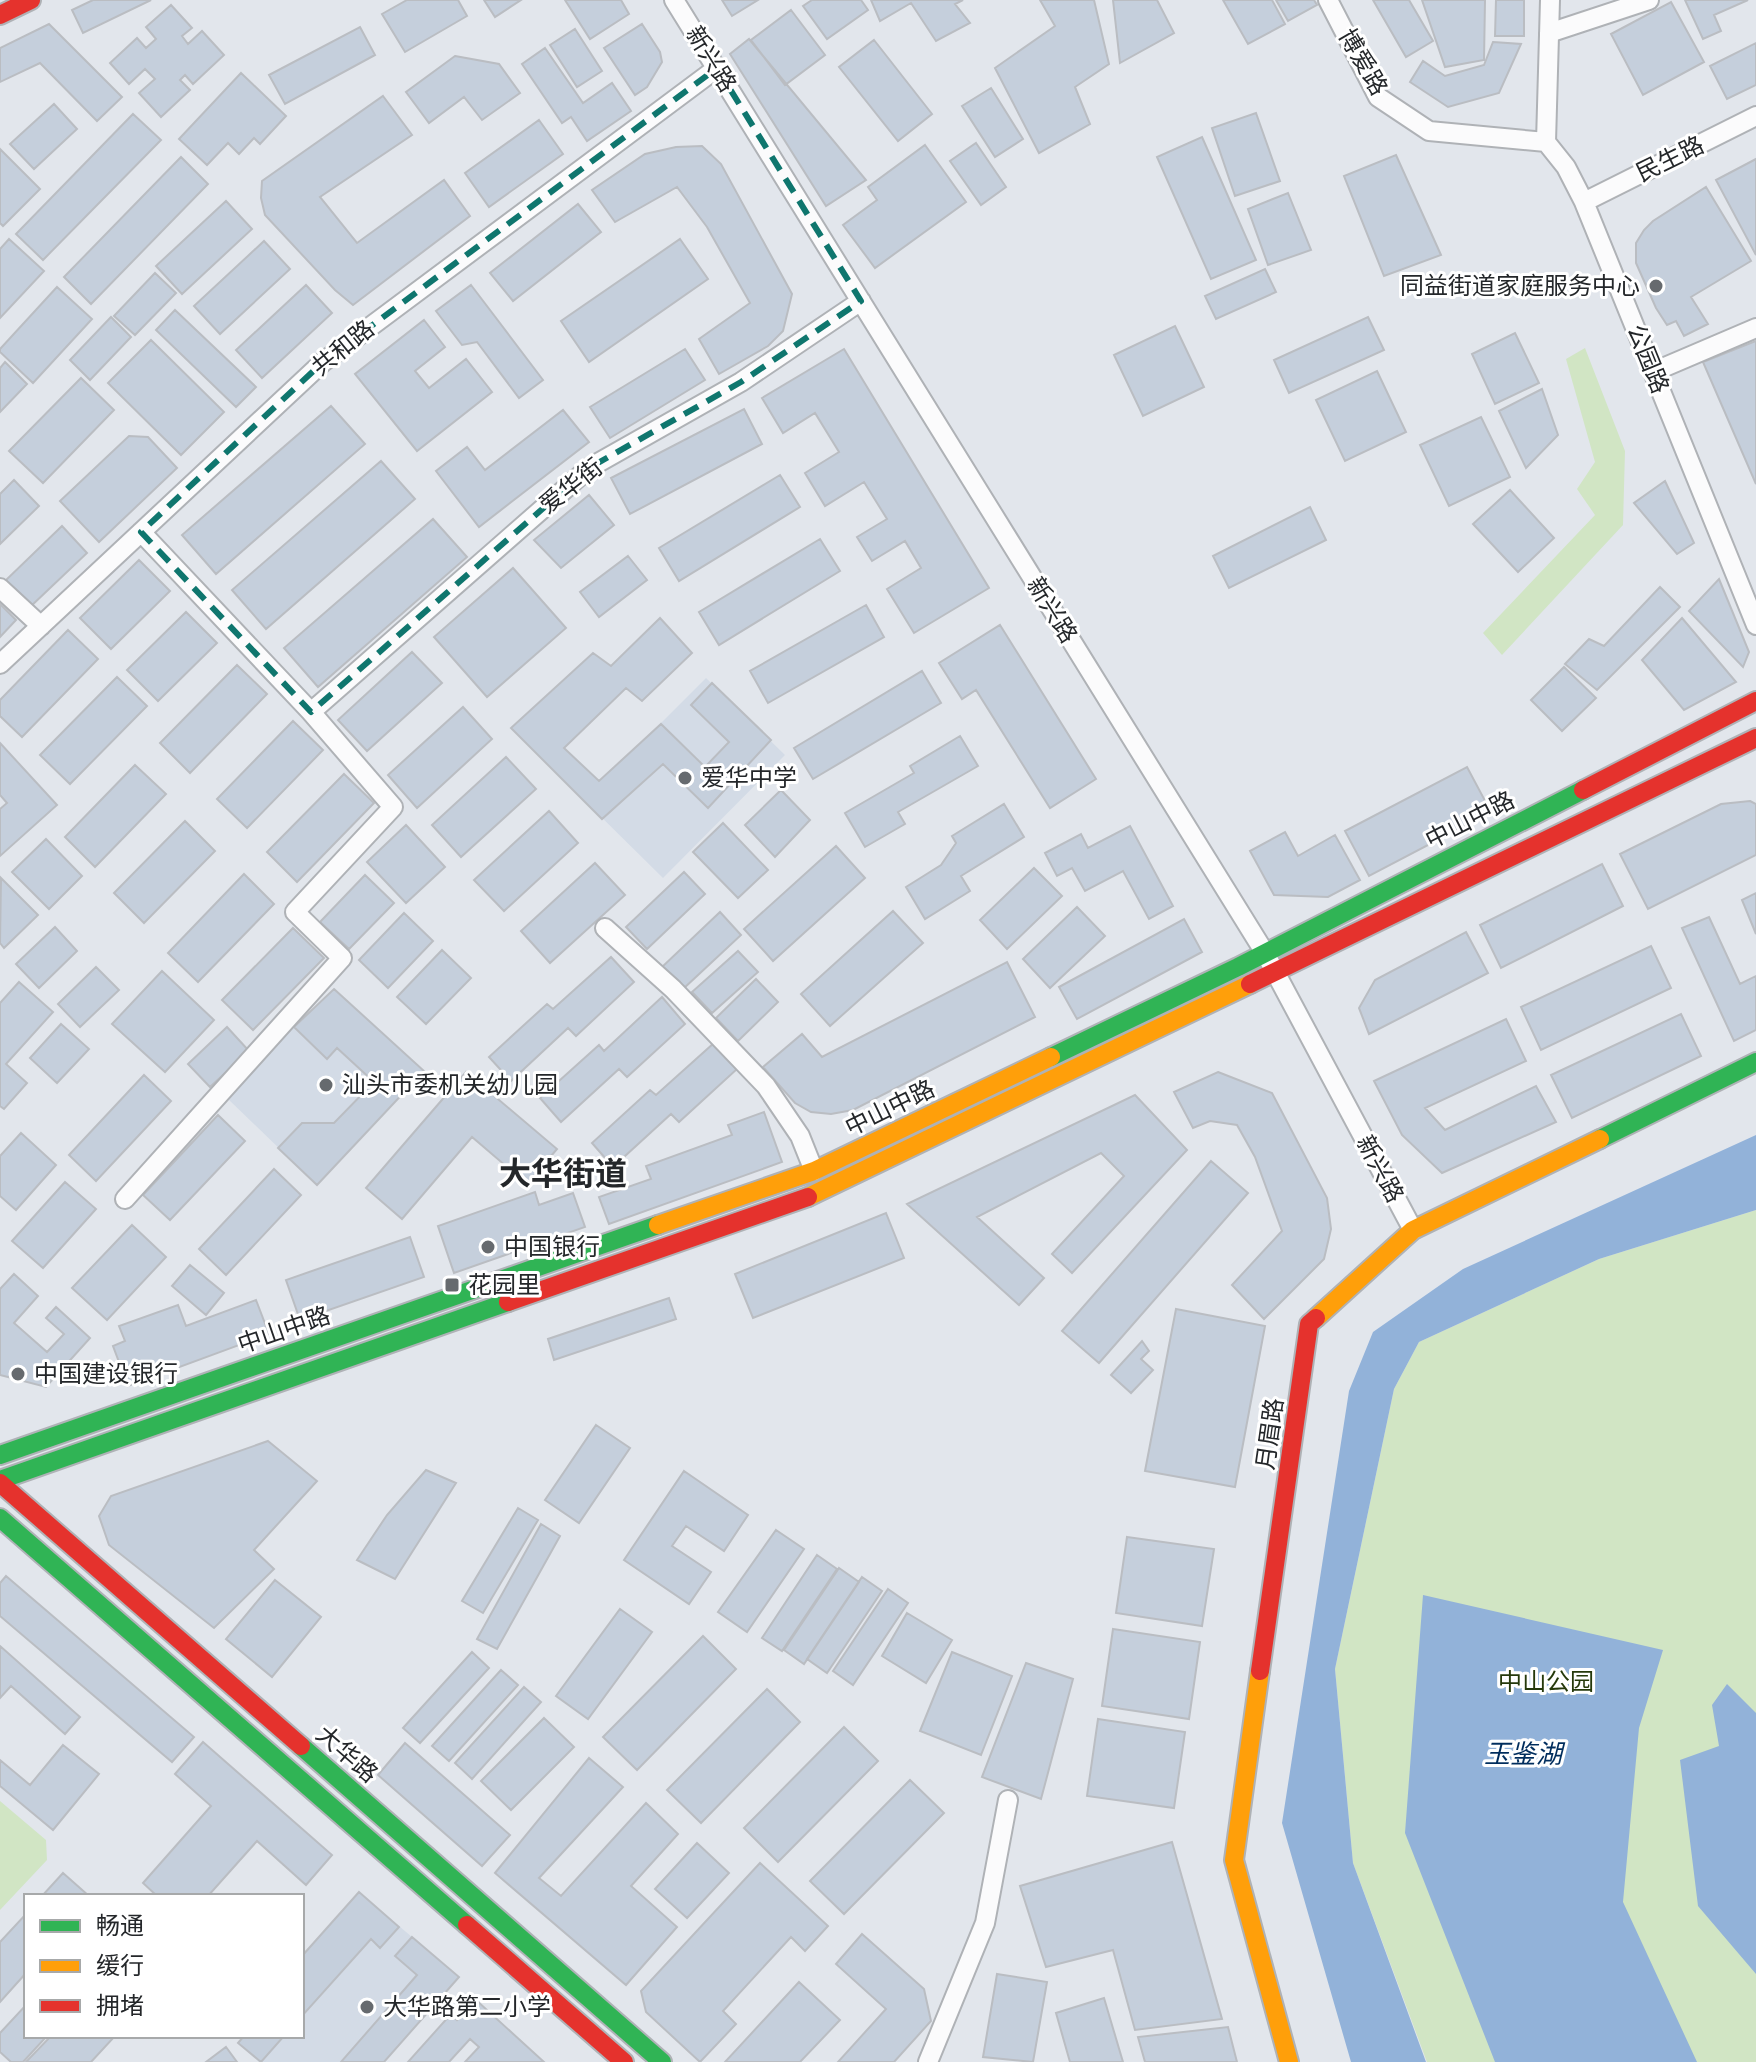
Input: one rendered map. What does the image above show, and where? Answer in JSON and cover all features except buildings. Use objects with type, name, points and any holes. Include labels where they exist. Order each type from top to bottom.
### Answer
[{"type":"main road","points":[[0,15],[31,0]]},
{"type":"main road","name":"中山中路","points":[[0,1455],[814,1171],[1265,953],[1756,701]]},
{"type":"main road","name":"中山中路","points":[[0,1481],[823,1192],[1756,738]]},
{"type":"main road","name":"月眉路","points":[[1289,2062],[1234,1860],[1309,1324],[1413,1230],[1756,1062]]},
{"type":"main road","name":"大华路","points":[[0,1481],[662,2062]]},
{"type":"main road","name":"大华路","points":[[0,1518],[624,2062]]},
{"type":"street","name":"新兴路","points":[[674,0],[1265,953],[1413,1230]]},
{"type":"street","name":"博爱路","points":[[1328,0],[1378,97],[1429,131],[1546,142]]},
{"type":"street","points":[[1546,142],[1550,0]]},
{"type":"street","points":[[1549,33],[1649,0]]},
{"type":"street","name":"共和路","points":[[0,664],[323,362],[717,68]]},
{"type":"street","name":"民生路","points":[[1584,202],[1756,116]]},
{"type":"street","name":"公园路","points":[[1546,142],[1566,167],[1584,202],[1756,625]]},
{"type":"street","name":"爱华街","points":[[311,712],[589,468],[741,382],[861,301]]},
{"type":"street","points":[[1653,372],[1756,328]]},
{"type":"street","points":[[125,1199],[342,958],[295,912],[393,807],[311,712],[141,532]]},
{"type":"street","points":[[0,588],[41,626]]},
{"type":"street","points":[[605,928],[673,989],[766,1086],[800,1136],[814,1171]]},
{"type":"street","points":[[928,2062],[985,1923],[1008,1800]]},
{"type":"highlighted area","points":[[717,68],[861,301],[741,382],[589,468],[311,712],[141,532],[323,362]]},
{"type":"shaded area","name":"爱华中学","points":[[706,678],[785,755],[663,878],[584,800]]},
{"type":"shaded area","name":"汕头市委机关幼儿园","points":[[334,989],[424,1071],[317,1185],[228,1099],[294,1027]]},
{"type":"shaded area","name":"大华路第二小学","points":[[359,1892],[459,1977],[384,2062],[259,2062],[238,2043],[242,2038],[304,2038],[304,1954]]},
{"type":"green space","points":[[1585,348],[1625,451],[1623,525],[1502,655],[1483,633],[1595,515],[1577,489],[1595,462],[1566,359]]},
{"type":"green space","name":"中山公园","points":[[1756,1210],[1756,2062],[1427,2062],[1353,1863],[1335,1669],[1394,1389],[1419,1342],[1599,1259]]},
{"type":"green space","points":[[0,1801],[46,1840],[47,1860],[0,1910]]},
{"type":"water","points":[[1756,1135],[1756,1210],[1599,1259],[1419,1342],[1394,1389],[1335,1669],[1353,1863],[1426,2062],[1351,2062],[1282,1823],[1349,1391],[1373,1332],[1463,1269]]},
{"type":"water","name":"玉鉴湖","points":[[1423,1595],[1663,1650],[1639,1728],[1623,1902],[1697,2062],[1495,2062],[1405,1833]]},
{"type":"water","points":[[1727,1684],[1756,1713],[1756,1974],[1698,1906],[1680,1760],[1719,1746],[1712,1705]]},
{"type":"traffic: fast","points":[[1051,1057],[1238,967],[1583,790]]},
{"type":"traffic: fast","points":[[1600,1139],[1756,1062]]},
{"type":"traffic: fast","points":[[0,1455],[658,1225]]},
{"type":"traffic: fast","points":[[0,1480],[508,1302]]},
{"type":"traffic: fast","points":[[0,1518],[467,1925]]},
{"type":"traffic: fast","points":[[301,1746],[662,2062]]},
{"type":"traffic: slow","points":[[808,1197],[1250,984]]},
{"type":"traffic: slow","points":[[658,1225],[814,1171],[1051,1057]]},
{"type":"traffic: slow","points":[[1316,1318],[1413,1230],[1600,1139]]},
{"type":"traffic: slow","points":[[1260,1671],[1234,1860],[1289,2062]]},
{"type":"traffic: jam","points":[[0,15],[31,0]]},
{"type":"traffic: jam","points":[[1583,790],[1756,701]]},
{"type":"traffic: jam","points":[[1250,984],[1756,738]]},
{"type":"traffic: jam","points":[[508,1302],[808,1197]]},
{"type":"traffic: jam","points":[[1260,1671],[1309,1324],[1316,1318]]},
{"type":"traffic: jam","points":[[0,1483],[301,1746]]},
{"type":"traffic: jam","points":[[467,1925],[624,2062]]},
{"type":"place","name":"同益街道家庭服务中心","points":[[1656,286]]},
{"type":"place","name":"爱华中学","points":[[685,778]]},
{"type":"place","name":"汕头市委机关幼儿园","points":[[326,1085]]},
{"type":"place","name":"中国银行","points":[[488,1247]]},
{"type":"place","name":"花园里","points":[[452,1285]]},
{"type":"place","name":"中国建设银行","points":[[18,1374]]},
{"type":"place","name":"大华路第二小学","points":[[367,2007]]},
{"type":"district","name":"大华街道","points":[[563,1174]]}]
